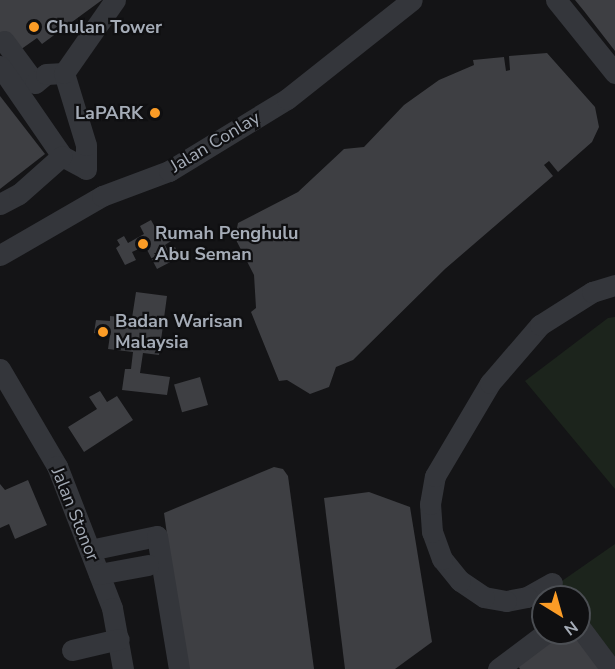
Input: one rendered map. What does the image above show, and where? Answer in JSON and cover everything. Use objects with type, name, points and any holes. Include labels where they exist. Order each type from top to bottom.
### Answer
[{"type":"street","points":[[64,73],[115,0]]},
{"type":"street","name":"Jalan Conlay","points":[[2,249],[102,196],[169,171],[287,99],[412,0]]},
{"type":"street","points":[[556,0],[615,73]]},
{"type":"street","points":[[4,41],[35,83],[46,74],[64,73]]},
{"type":"street","points":[[0,66],[62,156],[86,169]]},
{"type":"street","points":[[64,73],[86,145],[86,169],[102,196]]},
{"type":"street","points":[[0,204],[19,194],[62,156]]},
{"type":"street","points":[[552,583],[527,597],[506,601],[484,597],[460,581],[442,559],[432,532],[430,504],[435,476],[490,383],[540,325],[591,292],[615,285]]},
{"type":"street","name":"Jalan Stonor","points":[[0,369],[45,443],[90,550],[119,639],[123,669]]},
{"type":"street","points":[[90,550],[157,536],[179,669]]},
{"type":"street","points":[[142,539],[164,669]]},
{"type":"street","points":[[99,574],[148,565]]},
{"type":"street","points":[[72,650],[119,639]]},
{"type":"street","points":[[591,642],[611,669]]},
{"type":"street","points":[[506,666],[531,645]]},
{"type":"shaded area","points":[[615,317],[615,489],[525,381],[608,318]]},
{"type":"shaded area","points":[[615,544],[615,657],[591,625],[591,585],[561,585],[559,583]]},
{"type":"building","name":"Chulan Tower","points":[[0,0],[102,0],[42,44],[37,38],[20,50],[0,35]]},
{"type":"building","points":[[575,0],[615,0],[615,51],[584,11]]},
{"type":"building","points":[[547,53],[595,107],[599,127],[592,142],[558,172],[549,161],[544,165],[553,176],[445,269],[353,360],[336,367],[329,387],[310,394],[287,380],[279,381],[251,312],[256,308],[254,275],[235,238],[238,223],[298,192],[344,149],[364,147],[404,105],[439,80],[474,65],[473,60],[504,57],[506,71],[510,70],[509,56]]},
{"type":"building","points":[[0,96],[45,154],[0,189]]},
{"type":"building","name":"Rumah Penghulu Abu Seman","points":[[151,220],[156,229],[163,225],[171,241],[165,245],[168,251],[175,247],[180,257],[157,269],[145,246],[132,252],[136,260],[125,265],[116,248],[120,245],[117,240],[124,236],[128,243],[144,234],[140,226]]},
{"type":"building","points":[[136,292],[167,296],[159,355],[143,353],[140,373],[170,377],[167,395],[122,390],[125,369],[131,369],[133,352],[108,349],[110,335],[94,333],[96,320],[110,321],[110,316],[132,318]]},
{"type":"building","points":[[200,377],[208,405],[182,412],[174,384]]},
{"type":"building","points":[[100,391],[107,402],[117,396],[133,420],[84,452],[68,427],[97,409],[89,397]]},
{"type":"building","points":[[274,467],[283,469],[288,476],[314,669],[186,669],[164,513]]},
{"type":"building","points":[[28,480],[47,525],[15,539],[9,524],[0,528],[0,484],[5,490]]},
{"type":"building","points":[[369,492],[410,507],[432,642],[395,669],[345,669],[324,498]]},
{"type":"building","points":[[543,645],[583,645],[600,669],[520,669],[515,662]]},
{"type":"place","name":"Chulan Tower","points":[[34,27]]},
{"type":"place","name":"LaPARK","points":[[155,113]]},
{"type":"place","name":"Rumah Penghulu Abu Seman","points":[[143,244]]},
{"type":"place","name":"Badan Warisan Malaysia","points":[[103,332]]}]
